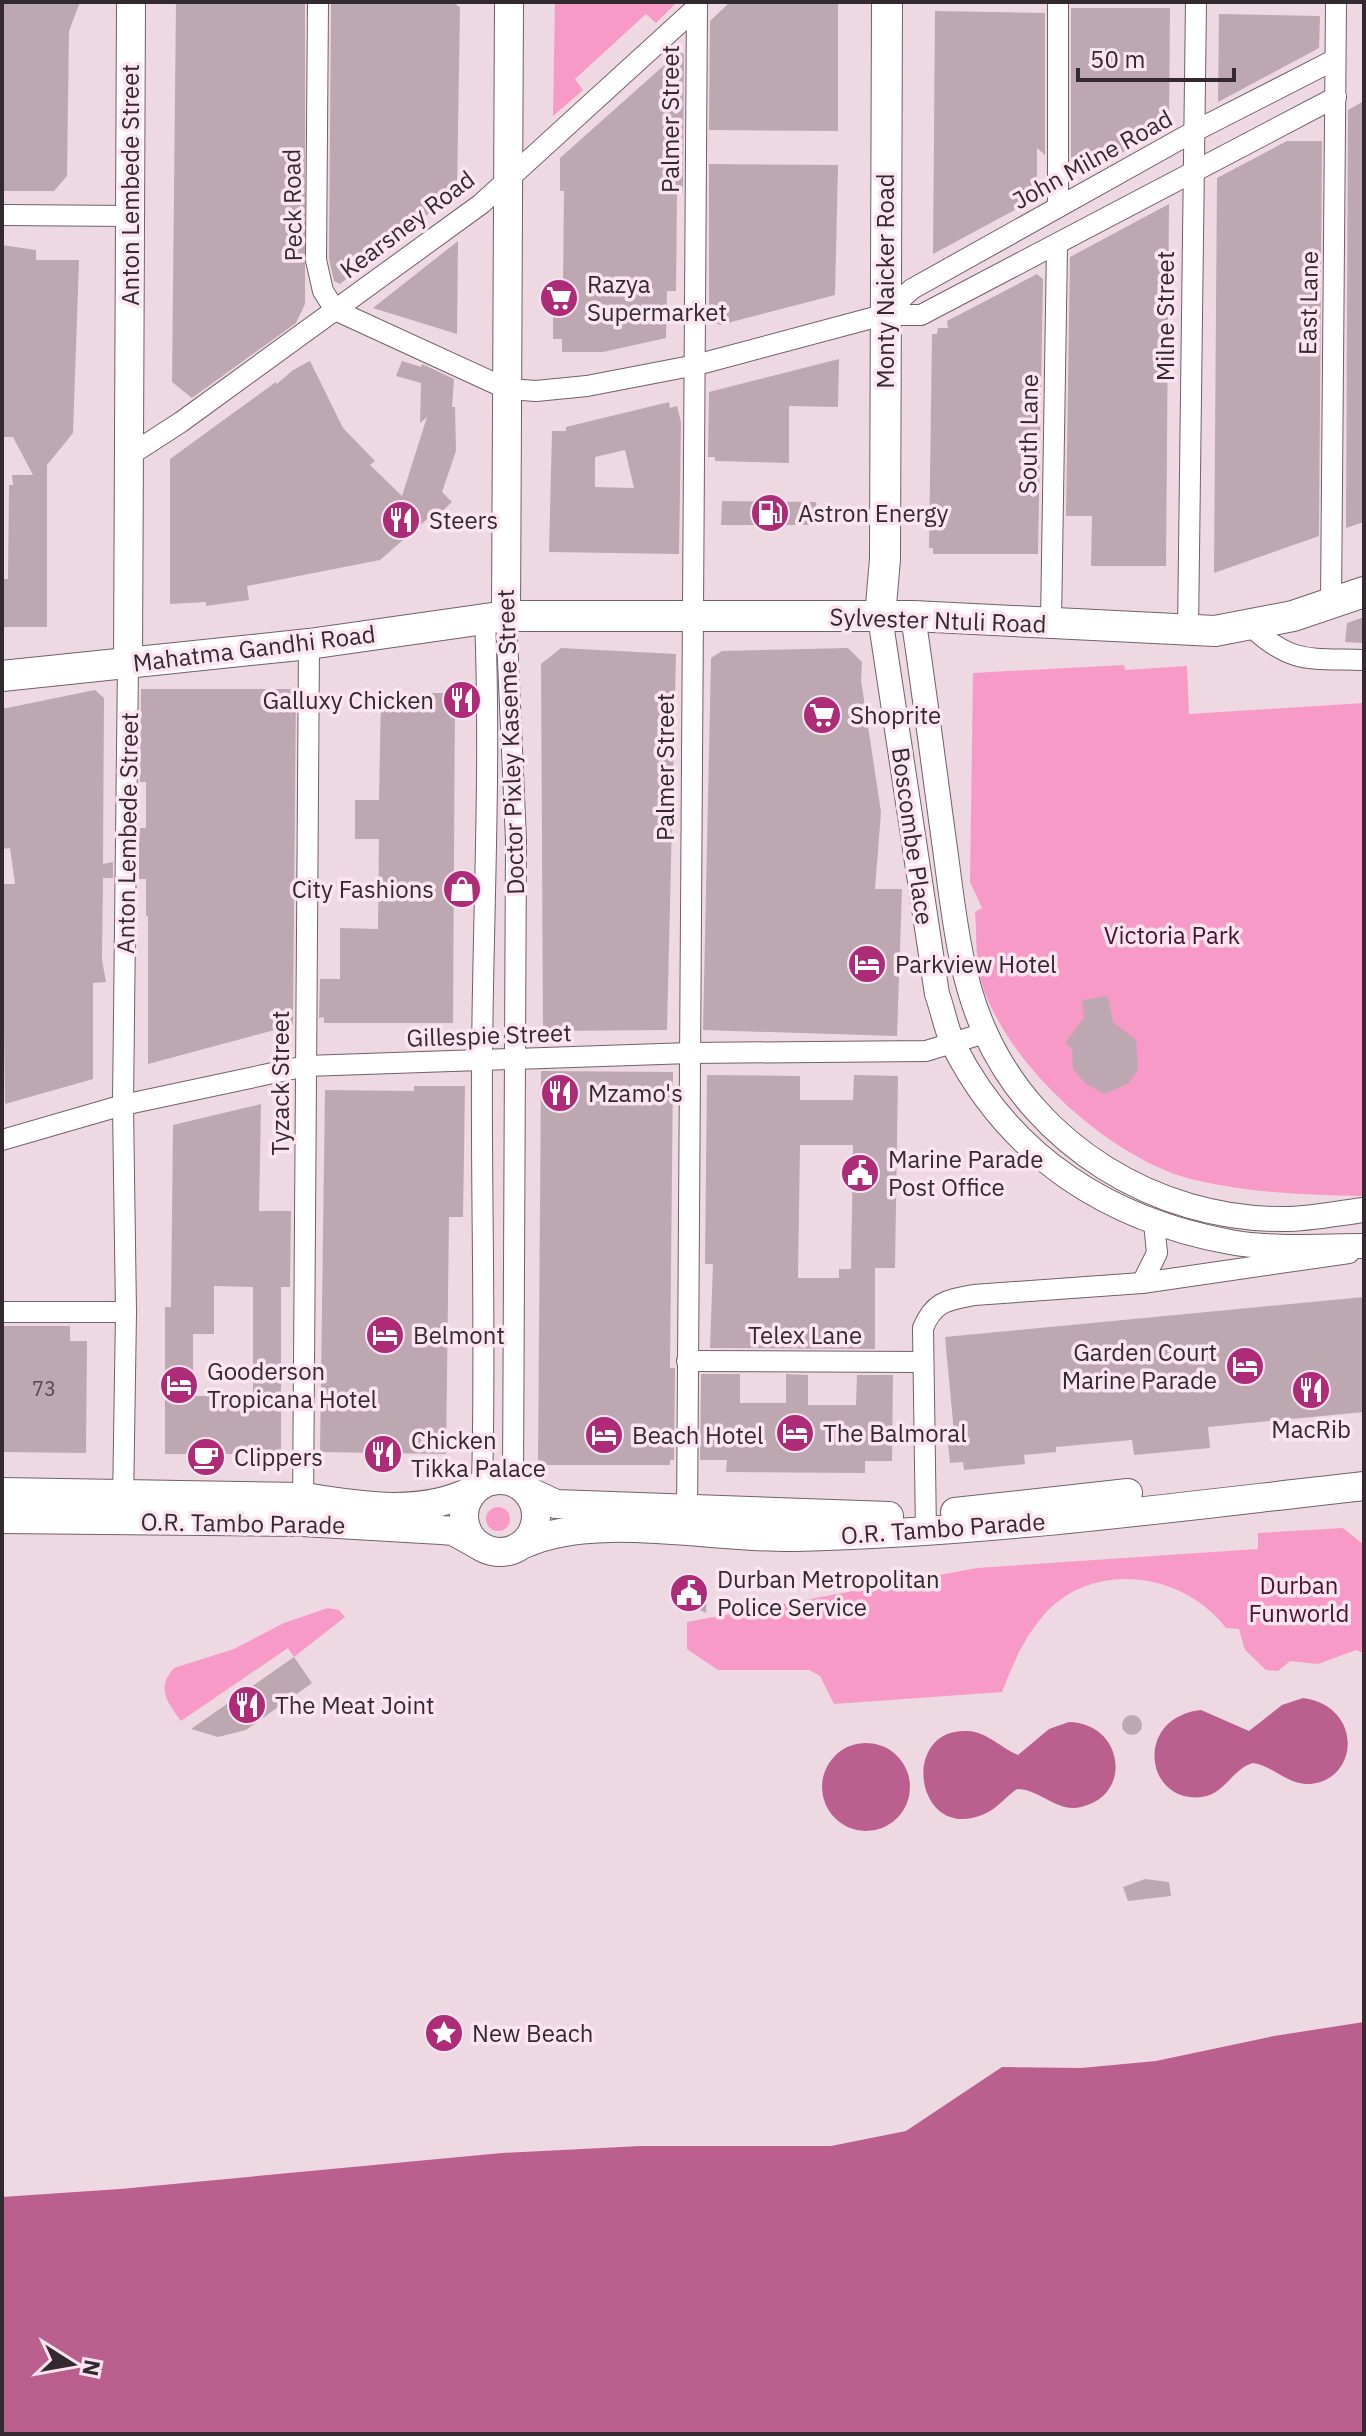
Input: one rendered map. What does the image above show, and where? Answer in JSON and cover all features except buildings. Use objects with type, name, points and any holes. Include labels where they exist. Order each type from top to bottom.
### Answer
[{"type":"main road","name":"Anton Lembede Street","points":[[128,663],[131,2]]},
{"type":"main road","name":"Doctor Pixley Kaseme Street","points":[[495,618],[507,389],[509,2]]},
{"type":"main road","name":"Monty Naicker Road","points":[[880,617],[885,559],[883,315],[887,2]]},
{"type":"main road","name":"Monty Naicker Road","points":[[885,559],[913,616]]},
{"type":"main road","name":"Sylvester Ntuli Road","points":[[495,618],[692,614],[913,616],[1188,631],[1251,626],[1364,592]]},
{"type":"main road","name":"Mahatma Gandhi Road","points":[[2,676],[309,644],[495,618]]},
{"type":"main road","name":"O.R. Tambo Parade","points":[[2,1519],[123,1520],[304,1510],[342,1503],[424,1507],[451,1502],[501,1479],[556,1504],[687,1520],[790,1538],[1364,1467]]},
{"type":"main road","points":[[520,1486],[534,1501],[537,1515],[534,1530],[524,1544]]},
{"type":"main road","name":"O.R. Tambo Parade","points":[[926,1523],[1364,1486]]},
{"type":"main road","points":[[478,1487],[463,1516],[466,1530],[480,1546]]},
{"type":"main road","name":"O.R. Tambo Parade","points":[[2,1492],[123,1491],[304,1510],[453,1531],[493,1552],[507,1552],[549,1532],[687,1520]]},
{"type":"street","name":"Peck Road","points":[[318,2],[316,260],[323,291],[335,310]]},
{"type":"street","points":[[1058,2],[1058,207]]},
{"type":"street","name":"Milne Street","points":[[1188,631],[1196,2]]},
{"type":"street","name":"East Lane","points":[[1331,604],[1336,2]]},
{"type":"street","name":"Kearsney Road","points":[[127,457],[481,204],[697,4]]},
{"type":"street","name":"Palmer Street","points":[[687,1520],[697,4]]},
{"type":"street","name":"John Milne Road","points":[[883,315],[912,289],[1193,132],[1334,60]]},
{"type":"street","name":"John Milne Road","points":[[507,389],[562,389],[696,365],[883,315],[921,315],[1336,97]]},
{"type":"street","points":[[2,215],[131,216]]},
{"type":"street","name":"South Lane","points":[[1051,623],[1057,246]]},
{"type":"street","points":[[335,310],[507,389]]},
{"type":"street","name":"Boscombe Place","points":[[913,616],[957,935],[969,988],[985,1033],[1024,1096],[1086,1157],[1153,1195],[1210,1211],[1269,1219],[1364,1210]]},
{"type":"street","name":"Boscombe Place","points":[[880,617],[937,994],[953,1045],[1001,1116],[1032,1149],[1103,1202],[1154,1223],[1231,1243],[1364,1247]]},
{"type":"street","name":"Doctor Pixley Kaseme Street","points":[[495,618],[516,840],[513,1060],[520,1486]]},
{"type":"street","name":"Doctor Pixley Kaseme Street","points":[[478,1487],[485,1371],[482,1062],[495,618]]},
{"type":"street","points":[[1251,626],[1279,651],[1302,657],[1364,660]]},
{"type":"street","name":"Tyzack Street","points":[[304,1510],[309,644]]},
{"type":"street","name":"Anton Lembede Street","points":[[123,1520],[126,1312],[123,1105],[128,663]]},
{"type":"street","points":[[919,875],[925,810],[937,790]]},
{"type":"street","name":"Gillespie Street","points":[[2,1140],[123,1105],[306,1066],[690,1053],[926,1051],[985,1033]]},
{"type":"street","points":[[1142,1283],[1157,1253],[1154,1223]]},
{"type":"street","points":[[926,1523],[923,1328],[929,1312],[939,1302],[974,1295],[1183,1278],[1308,1261],[1364,1247]]},
{"type":"street","points":[[1157,1253],[1183,1278]]},
{"type":"street","points":[[2,1312],[126,1312]]},
{"type":"street","name":"Telex Lane","points":[[687,1361],[923,1362]]},
{"type":"green space","points":[[555,2],[677,2],[656,23],[646,14],[575,79],[583,90],[553,116]]},
{"type":"green space","name":"Victoria Park","points":[[1124,665],[1125,670],[1187,666],[1189,714],[1364,703],[1364,1196],[1258,1191],[1195,1180],[1163,1169],[1098,1131],[1067,1105],[1039,1077],[995,1015],[980,976],[975,912],[982,908],[970,882],[973,673]]},
{"type":"green space","points":[[498,1507],[509,1514],[510,1519],[503,1530],[498,1531],[487,1524],[486,1519],[493,1508]]},
{"type":"green space","name":"Durban Funworld","points":[[1343,1528],[1364,1545],[1364,1653],[1356,1650],[1318,1664],[1290,1661],[1278,1671],[1266,1670],[1245,1650],[1239,1629],[1226,1628],[1208,1609],[1186,1594],[1137,1580],[1111,1580],[1086,1586],[1063,1598],[1043,1616],[1030,1634],[1002,1692],[834,1704],[820,1676],[809,1670],[718,1670],[687,1649],[687,1622],[977,1568],[1258,1549],[1258,1533]]},
{"type":"green space","points":[[328,1608],[339,1610],[345,1617],[294,1657],[288,1648],[181,1721],[171,1708],[165,1689],[174,1668],[234,1649],[284,1623]]},
{"type":"shaded area","points":[[1303,1698],[1323,1704],[1336,1714],[1345,1728],[1348,1742],[1346,1757],[1338,1770],[1327,1779],[1302,1784],[1253,1763],[1239,1770],[1217,1791],[1202,1797],[1183,1796],[1168,1787],[1159,1774],[1155,1759],[1157,1742],[1165,1728],[1179,1716],[1201,1710],[1249,1731],[1282,1705]]},
{"type":"shaded area","points":[[1069,1722],[1087,1725],[1101,1734],[1111,1746],[1115,1775],[1109,1789],[1098,1800],[1081,1807],[1064,1807],[1017,1789],[987,1813],[959,1819],[942,1813],[930,1799],[924,1782],[924,1763],[932,1746],[946,1735],[975,1732],[1018,1755],[1049,1729]]},
{"type":"shaded area","points":[[866,1743],[883,1747],[897,1756],[906,1770],[910,1787],[906,1804],[897,1818],[883,1827],[866,1831],[849,1827],[835,1818],[826,1804],[822,1787],[826,1770],[835,1756],[849,1747]]},
{"type":"shaded area","points":[[1364,2022],[1364,2434],[2,2434],[2,2197],[502,2153],[641,2146],[831,2146],[906,2131],[1002,2067],[1081,2068],[1156,2061],[1274,2036]]},
{"type":"place","name":"Razya Supermarket","points":[[559,298]]},
{"type":"place","name":"Astron Energy","points":[[770,513]]},
{"type":"place","name":"Steers","points":[[401,520]]},
{"type":"place","name":"Galluxy Chicken","points":[[462,700]]},
{"type":"place","name":"Shoprite","points":[[822,715]]},
{"type":"place","name":"City Fashions","points":[[462,889]]},
{"type":"place","name":"Parkview Hotel","points":[[867,964]]},
{"type":"place","name":"Mzamo's","points":[[560,1093]]},
{"type":"place","name":"Marine Parade Post Office","points":[[860,1173]]},
{"type":"place","name":"Belmont","points":[[385,1335]]},
{"type":"place","name":"Garden Court Marine Parade","points":[[1245,1366]]},
{"type":"place","name":"Gooderson Tropicana Hotel","points":[[179,1385]]},
{"type":"place","name":"MacRib","points":[[1311,1390]]},
{"type":"place","name":"The Balmoral","points":[[795,1433]]},
{"type":"place","name":"Beach Hotel","points":[[604,1435]]},
{"type":"place","name":"Chicken Tikka Palace","points":[[383,1454]]},
{"type":"place","name":"Clippers","points":[[206,1457]]},
{"type":"place","name":"Durban Metropolitan Police Service","points":[[689,1593]]},
{"type":"place","name":"The Meat Joint","points":[[247,1705]]},
{"type":"place","name":"New Beach","points":[[444,2033]]}]
